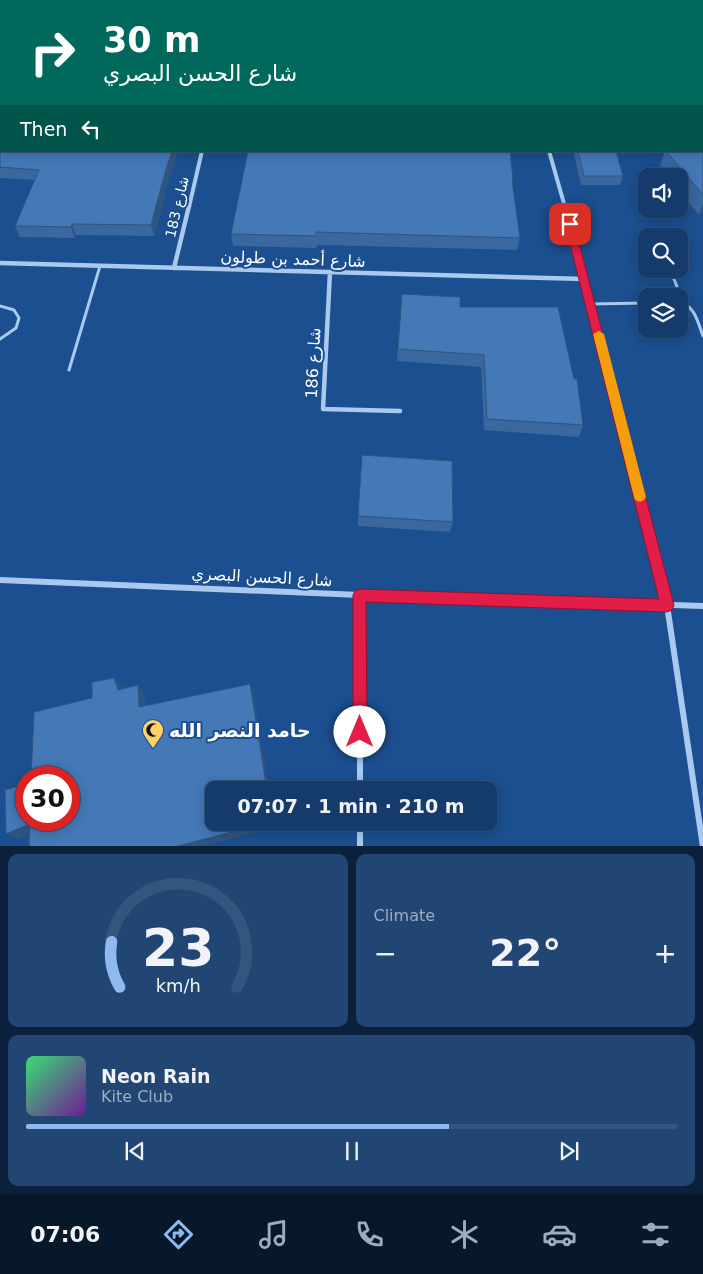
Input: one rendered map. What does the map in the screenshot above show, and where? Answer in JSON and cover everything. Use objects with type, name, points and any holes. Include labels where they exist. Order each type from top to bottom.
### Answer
[{"type":"street","name":"شارع 183","points":[[174,268],[202,152]]},
{"type":"street","points":[[549,152],[585,279],[667,605],[703,846]]},
{"type":"street","name":"شارع أحمد بن طولون","points":[[0,263],[585,279]]},
{"type":"street","name":"شارع 186","points":[[330,272],[323,408],[400,412]]},
{"type":"street","name":"شارع الحسن البصري","points":[[0,580],[360,595],[703,606]]},
{"type":"street","points":[[360,595],[360,781]]},
{"type":"street","points":[[360,831],[360,846]]},
{"type":"lane","points":[[69,370],[100,266]]},
{"type":"lane","points":[[591,304],[638,303]]},
{"type":"lane","points":[[0,306],[14,310],[19,318],[16,328],[0,339]]},
{"type":"lane","points":[[688,306],[691,307],[703,336]]},
{"type":"building","points":[[0,152],[172,152],[151,225],[72,224],[71,227],[15,226],[39,170],[0,167]]},
{"type":"building","points":[[248,152],[510,152],[520,238],[316,232],[316,236],[231,234]]},
{"type":"building","points":[[578,152],[616,152],[623,176],[584,176]]},
{"type":"building","points":[[667,152],[703,152],[703,195],[688,177],[688,168],[680,168]]},
{"type":"building","points":[[402,294],[460,297],[460,307],[558,307],[574,379],[577,379],[583,425],[487,419],[484,355],[398,349]]},
{"type":"building","points":[[362,455],[452,461],[453,522],[358,516]]},
{"type":"building","name":"حامد النصر الله","points":[[114,678],[118,690],[138,685],[139,707],[250,684],[266,781],[205,781],[205,831],[235,831],[178,846],[29,846],[30,831],[80,831],[80,766],[32,766],[34,712],[92,698],[92,682]]},
{"type":"building","name":"حامد النصر الله","points":[[15,787],[15,830],[6,834],[5,790]]},
{"type":"slow traffic","points":[[599,334],[640,497]]},
{"type":"place","name":"حامد النصر الله","points":[[153,749]]},
{"type":"route","points":[[360,732],[360,595],[667,605],[570,224]]}]
